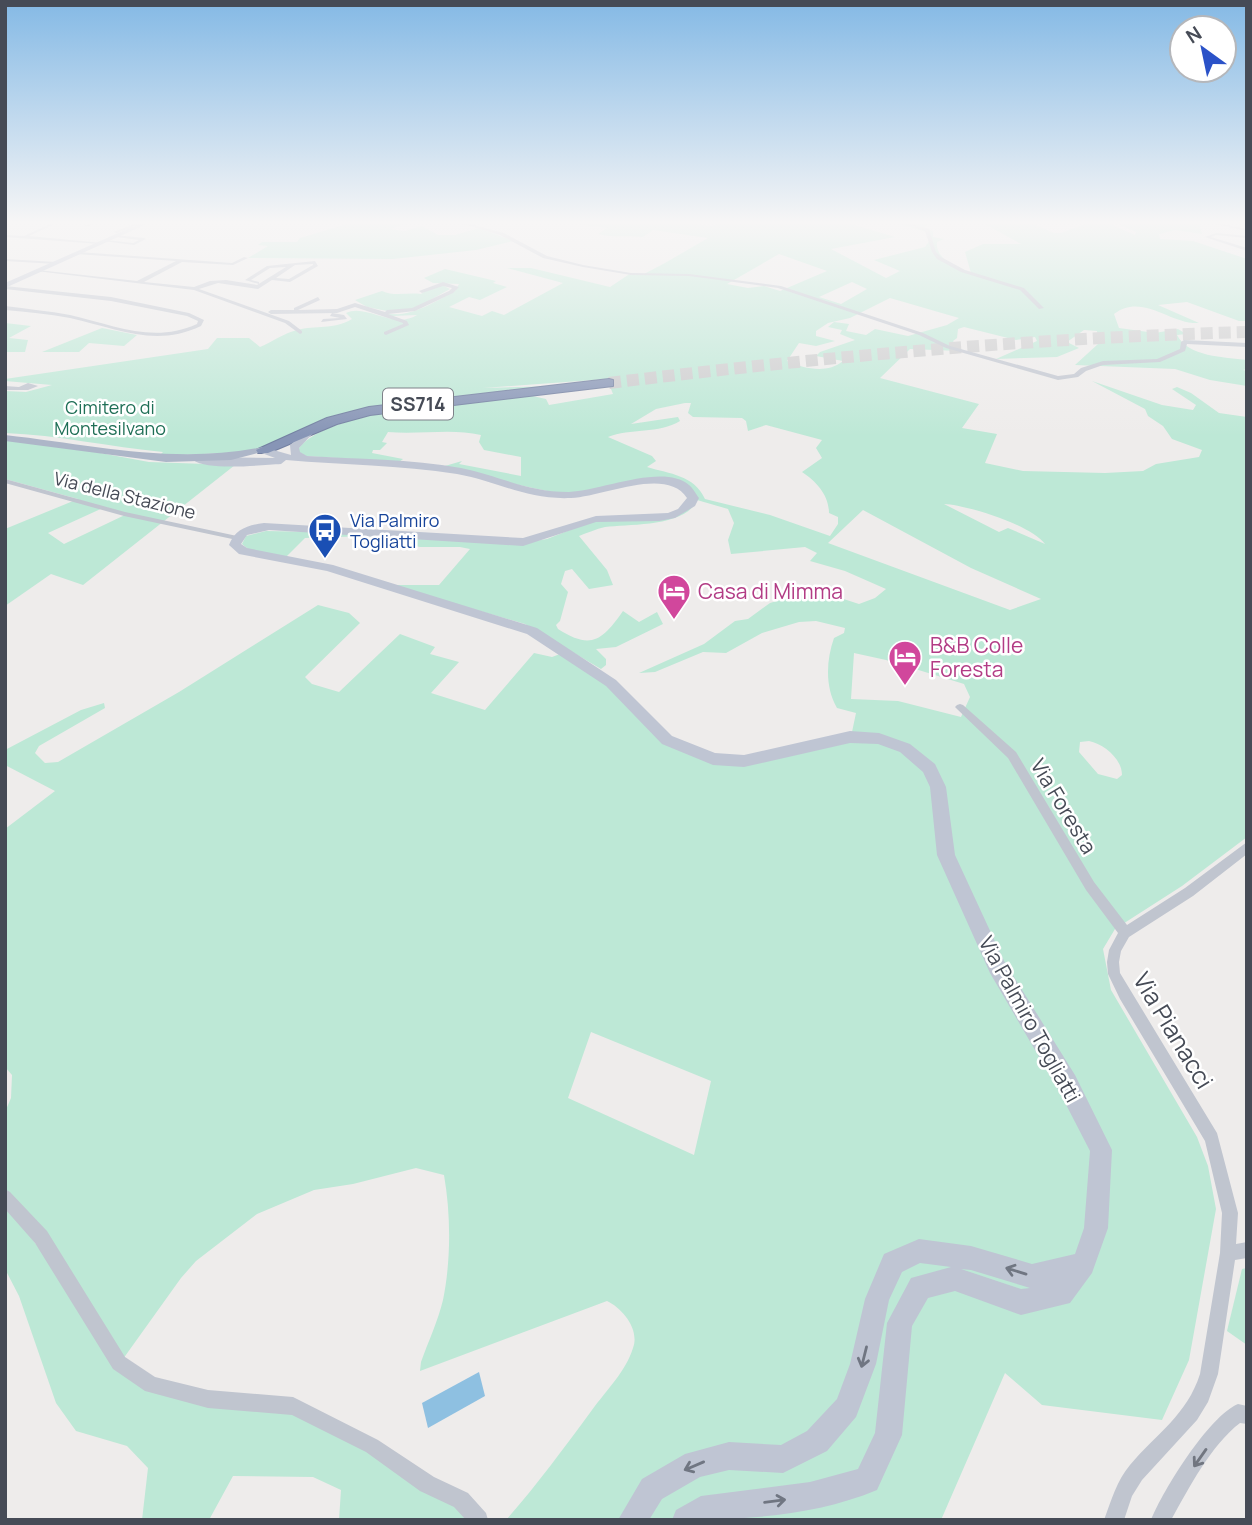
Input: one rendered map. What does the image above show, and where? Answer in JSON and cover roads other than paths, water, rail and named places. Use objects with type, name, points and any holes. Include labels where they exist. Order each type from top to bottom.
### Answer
[{"type":"highway","name":"SS714","points":[[263,450],[348,416],[377,410],[609,383]]},
{"type":"main road","points":[[5,438],[48,442],[132,457],[198,460],[233,457],[263,450]]},
{"type":"street","points":[[5,309],[69,316],[140,333],[170,334],[191,329],[200,323],[197,317],[111,299],[72,294]]},
{"type":"street","points":[[210,294],[287,322],[300,332]]},
{"type":"street","points":[[255,310],[283,313],[337,310],[355,306],[398,313],[409,312],[447,294]]},
{"type":"street","points":[[800,294],[920,334],[948,347],[1058,378],[1076,376],[1081,370],[1104,364],[1160,361],[1183,350],[1184,342],[1247,345]]},
{"type":"street","points":[[1027,294],[1041,308]]},
{"type":"street","points":[[230,301],[237,296]]},
{"type":"street","points":[[283,313],[318,299]]},
{"type":"street","points":[[371,309],[406,325],[386,333]]},
{"type":"street","points":[[276,318],[335,315],[344,319],[323,321]]},
{"type":"street","points":[[5,388],[21,388]]},
{"type":"street","points":[[304,459],[295,453],[294,447],[312,429]]},
{"type":"street","points":[[237,538],[253,528],[269,526],[523,542],[548,537],[600,518],[673,515],[686,509],[693,498],[683,485],[659,479],[596,493],[554,494],[523,490],[457,471],[266,458],[263,450]]},
{"type":"street","points":[[198,460],[230,462],[304,459]]},
{"type":"street","name":"Via della Stazione","points":[[5,481],[124,514],[237,538]]},
{"type":"street","name":"Via Palmiro Togliatti","points":[[237,538],[235,545],[243,551],[328,568],[532,631],[611,682],[667,740],[713,759],[744,761],[850,737],[879,739],[905,748],[929,768],[939,787],[946,855],[997,967],[1067,1083],[1101,1150],[1096,1227],[1083,1264],[1061,1294],[1021,1301],[955,1279],[920,1287],[900,1322],[888,1435],[867,1480],[810,1496],[701,1510],[686,1520]]},
{"type":"street","name":"Via Foresta","points":[[960,707],[1012,755],[1090,886],[1125,933]]},
{"type":"street","points":[[1125,933],[1189,891],[1247,847]]},
{"type":"street","name":"Via Pianacci","points":[[1114,1520],[1124,1491],[1135,1474],[1191,1414],[1202,1396],[1209,1374],[1228,1253],[1230,1213],[1212,1138],[1114,974],[1115,950],[1125,933]]},
{"type":"street","points":[[5,1197],[41,1237],[119,1363],[151,1385],[208,1399],[293,1406],[372,1446],[427,1484],[461,1500],[479,1520]]},
{"type":"street","points":[[1228,1253],[1247,1250]]},
{"type":"street","points":[[632,1520],[652,1489],[695,1464],[729,1456],[783,1459],[817,1441],[847,1408],[863,1364],[877,1299],[893,1263],[919,1251],[971,1258],[1032,1276],[1083,1264]]},
{"type":"street","points":[[1160,1520],[1229,1420],[1238,1413],[1247,1415]]},
{"type":"water","points":[[479,1372],[485,1396],[428,1428],[422,1403]]},
{"type":"tunnel","points":[[609,383],[927,350],[1247,332]]},
{"type":"place","name":"Via Palmiro Togliatti","points":[[325,560]]},
{"type":"place","name":"Casa di Mimma","points":[[674,621]]},
{"type":"place","name":"B&B Colle Foresta","points":[[905,687]]},
{"type":"park label","name":"Cimitero di Montesilvano","points":[[110,417]]}]
